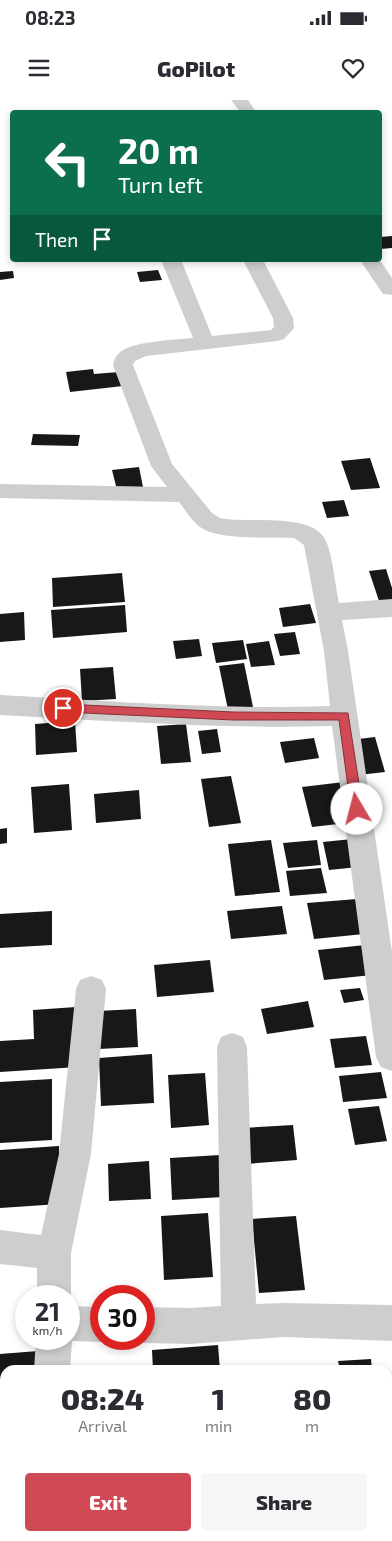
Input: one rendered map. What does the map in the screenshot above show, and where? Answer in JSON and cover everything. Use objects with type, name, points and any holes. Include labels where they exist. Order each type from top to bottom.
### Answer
[{"type":"street","points":[[172,262],[205,344]]},
{"type":"street","points":[[254,262],[283,318],[284,328],[277,335],[137,352],[125,358],[124,365],[162,466],[204,518],[212,524],[222,527],[297,530],[308,535],[315,542],[336,651],[344,716],[383,921],[392,1057]]},
{"type":"street","points":[[371,262],[390,290]]},
{"type":"street","points":[[0,491],[185,495]]},
{"type":"street","points":[[329,612],[392,608]]},
{"type":"street","points":[[0,705],[174,715],[272,718],[344,716]]},
{"type":"street","points":[[54,1285],[54,1253],[75,1154],[91,988]]},
{"type":"street","points":[[232,1047],[239,1323]]},
{"type":"street","points":[[0,1247],[54,1253]]},
{"type":"street","points":[[155,1325],[190,1326],[284,1320],[392,1323]]},
{"type":"street","points":[[52,1365],[53,1350]]},
{"type":"building","points":[[392,236],[392,248],[382,249],[382,237]]},
{"type":"building","points":[[158,270],[162,280],[140,282],[137,272]]},
{"type":"building","points":[[13,271],[14,278],[0,280],[0,272]]},
{"type":"building","points":[[93,369],[94,374],[119,372],[123,386],[70,392],[66,372]]},
{"type":"building","points":[[33,434],[80,435],[78,446],[31,445]]},
{"type":"building","points":[[370,458],[380,488],[351,490],[341,461]]},
{"type":"building","points":[[139,467],[143,487],[117,490],[112,470]]},
{"type":"building","points":[[344,500],[349,516],[327,518],[322,502]]},
{"type":"building","points":[[386,569],[392,588],[392,600],[379,601],[369,571]]},
{"type":"building","points":[[122,573],[125,602],[53,607],[52,578]]},
{"type":"building","points":[[310,604],[316,623],[283,627],[279,608]]},
{"type":"building","points":[[125,605],[127,632],[53,638],[51,610]]},
{"type":"building","points":[[24,612],[25,640],[0,642],[0,614]]},
{"type":"building","points":[[295,632],[300,654],[280,656],[274,634]]},
{"type":"building","points":[[199,639],[202,656],[176,659],[173,641]]},
{"type":"building","points":[[243,640],[247,659],[216,663],[212,643]]},
{"type":"building","points":[[269,641],[275,665],[251,667],[246,644]]},
{"type":"building","points":[[244,663],[253,707],[228,710],[219,666]]},
{"type":"building","points":[[113,667],[116,699],[82,701],[80,669]]},
{"type":"building","points":[[75,721],[77,752],[36,755],[35,724]]},
{"type":"building","points":[[186,724],[191,762],[161,764],[157,726]]},
{"type":"building","points":[[217,729],[221,752],[202,754],[198,731]]},
{"type":"building","points":[[375,737],[385,772],[359,775],[350,740]]},
{"type":"building","points":[[314,738],[319,758],[285,763],[280,742]]},
{"type":"building","points":[[231,776],[241,823],[209,827],[201,779]]},
{"type":"building","points":[[344,782],[355,822],[312,827],[302,787]]},
{"type":"building","points":[[69,784],[72,830],[34,833],[31,787]]},
{"type":"building","points":[[139,790],[141,819],[96,823],[94,794]]},
{"type":"building","points":[[7,828],[7,843],[0,844],[0,829]]},
{"type":"building","points":[[352,839],[358,867],[329,870],[323,842]]},
{"type":"building","points":[[271,840],[280,892],[235,896],[228,844]]},
{"type":"building","points":[[317,840],[321,865],[288,868],[283,843]]},
{"type":"building","points":[[321,868],[327,893],[290,896],[286,871]]},
{"type":"building","points":[[357,899],[364,934],[314,939],[307,903]]},
{"type":"building","points":[[282,906],[287,934],[231,939],[227,911]]},
{"type":"building","points":[[52,911],[52,945],[0,948],[0,914]]},
{"type":"building","points":[[365,945],[372,975],[324,980],[318,950]]},
{"type":"building","points":[[210,960],[214,992],[157,997],[154,965]]},
{"type":"building","points":[[360,988],[364,1000],[344,1003],[340,990]]},
{"type":"building","points":[[308,1001],[314,1027],[267,1034],[261,1009]]},
{"type":"building","points":[[76,1007],[78,1067],[0,1072],[0,1041],[34,1039],[33,1010]]},
{"type":"building","points":[[136,1009],[138,1047],[99,1049],[98,1011]]},
{"type":"building","points":[[366,1036],[372,1065],[335,1068],[330,1039]]},
{"type":"building","points":[[152,1054],[154,1103],[101,1106],[99,1058]]},
{"type":"building","points":[[381,1072],[387,1098],[343,1102],[339,1076]]},
{"type":"building","points":[[205,1073],[209,1125],[171,1128],[168,1075]]},
{"type":"building","points":[[52,1079],[52,1140],[0,1143],[0,1082]]},
{"type":"building","points":[[379,1106],[387,1141],[355,1145],[348,1109]]},
{"type":"building","points":[[293,1125],[297,1160],[245,1164],[242,1128]]},
{"type":"building","points":[[59,1146],[60,1204],[0,1208],[0,1150]]},
{"type":"building","points":[[220,1155],[223,1197],[172,1200],[170,1158]]},
{"type":"building","points":[[149,1161],[151,1199],[109,1201],[108,1164]]},
{"type":"building","points":[[208,1213],[213,1277],[164,1280],[161,1216]]},
{"type":"building","points":[[296,1216],[305,1290],[259,1293],[252,1219]]},
{"type":"building","points":[[218,1345],[220,1365],[153,1365],[152,1350]]},
{"type":"building","points":[[38,1351],[38,1365],[0,1365],[0,1354]]},
{"type":"building","points":[[371,1359],[372,1365],[339,1365],[338,1361]]},
{"type":"route","points":[[63,708],[123,710],[174,715],[272,718],[344,716],[357,809]]}]
